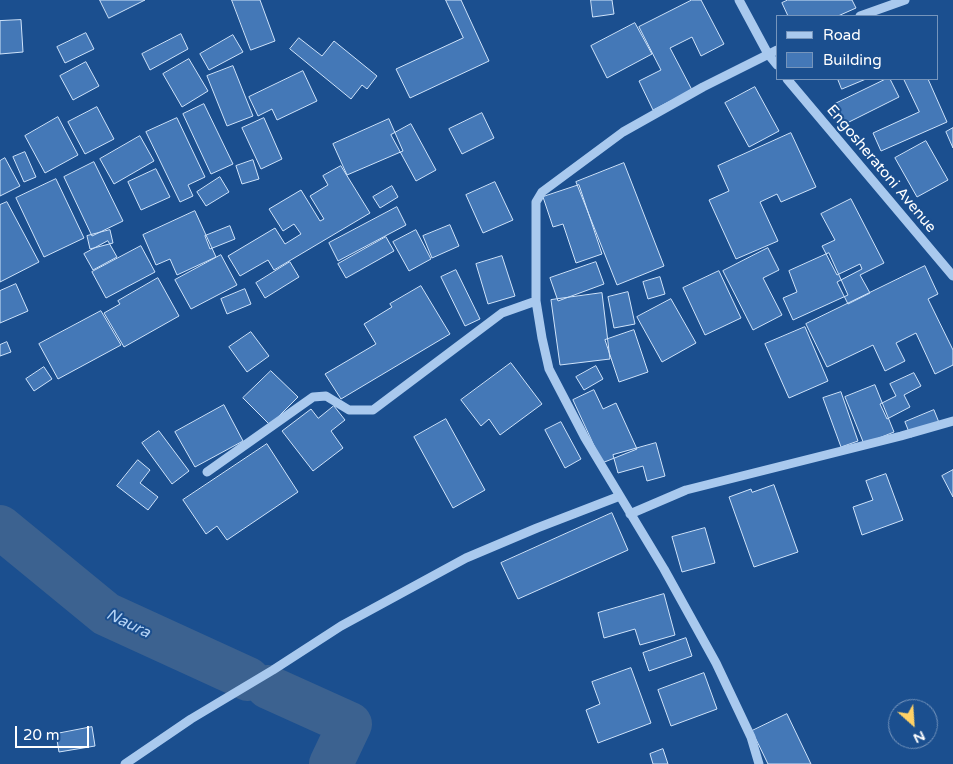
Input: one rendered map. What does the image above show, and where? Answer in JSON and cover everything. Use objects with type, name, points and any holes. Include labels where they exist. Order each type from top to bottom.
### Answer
[{"type":"street","points":[[739,0],[772,52],[703,87],[623,132],[542,192],[536,202],[536,301],[549,369],[585,438],[676,590],[716,663],[751,737],[759,764]]},
{"type":"street","points":[[863,15],[905,0]]},
{"type":"street","name":"Engosheratoni Avenue","points":[[788,80],[953,276]]},
{"type":"street","points":[[207,472],[313,397],[326,396],[349,410],[374,410],[502,313],[536,301]]},
{"type":"street","points":[[630,514],[686,490],[901,436],[953,421]]},
{"type":"street","points":[[125,764],[191,719],[273,670],[341,626],[466,558],[620,496]]},
{"type":"building","points":[[100,0],[145,0],[109,18]]},
{"type":"building","points":[[232,0],[260,0],[275,41],[251,50]]},
{"type":"building","points":[[446,0],[461,0],[489,61],[410,98],[396,69],[463,38]]},
{"type":"building","points":[[591,0],[612,0],[614,14],[593,17]]},
{"type":"building","points":[[692,0],[701,0],[724,44],[701,56],[692,37],[670,48],[692,90],[653,110],[639,81],[661,70],[639,27]]},
{"type":"building","points":[[788,0],[852,0],[856,8],[840,15],[788,15],[782,3]]},
{"type":"building","points":[[21,20],[23,52],[0,54],[0,21]]},
{"type":"building","points":[[635,23],[652,54],[607,78],[591,46]]},
{"type":"building","points":[[86,33],[94,49],[65,63],[57,47]]},
{"type":"building","points":[[181,34],[188,49],[150,70],[142,54]]},
{"type":"building","points":[[233,35],[243,52],[209,70],[200,54]]},
{"type":"building","points":[[299,38],[322,56],[334,41],[377,76],[367,89],[362,85],[351,99],[290,49]]},
{"type":"building","points":[[189,59],[208,91],[182,107],[163,74]]},
{"type":"building","points":[[86,62],[99,86],[73,100],[60,76]]},
{"type":"building","points":[[233,66],[253,116],[227,126],[207,76]]},
{"type":"building","points":[[303,71],[317,101],[277,120],[272,109],[258,116],[249,97]]},
{"type":"building","points":[[838,80],[864,80],[842,89]]},
{"type":"building","points":[[884,80],[890,80],[899,97],[845,124],[835,104]]},
{"type":"building","points":[[904,80],[928,80],[947,122],[881,151],[873,133],[919,112]]},
{"type":"building","points":[[755,87],[779,131],[749,147],[725,103]]},
{"type":"building","points":[[204,104],[233,164],[211,174],[183,114]]},
{"type":"building","points":[[97,107],[114,139],[85,154],[68,122]]},
{"type":"building","points":[[482,113],[494,138],[462,154],[449,129]]},
{"type":"building","points":[[58,117],[78,155],[45,173],[25,136]]},
{"type":"building","points":[[177,118],[205,177],[188,185],[193,196],[180,202],[146,132]]},
{"type":"building","points":[[264,118],[282,159],[261,169],[242,128]]},
{"type":"building","points":[[389,119],[403,151],[347,175],[333,144]]},
{"type":"building","points":[[411,124],[436,170],[416,181],[391,135]]},
{"type":"building","points":[[953,128],[953,148],[946,132]]},
{"type":"building","points":[[791,133],[816,187],[781,202],[777,194],[760,202],[778,241],[736,259],[709,200],[729,191],[718,166]]},
{"type":"building","points":[[140,136],[154,161],[114,184],[100,159]]},
{"type":"building","points":[[926,141],[948,180],[917,197],[895,158]]},
{"type":"building","points":[[25,152],[36,177],[24,182],[13,157]]},
{"type":"building","points":[[5,158],[20,186],[0,196],[0,161]]},
{"type":"building","points":[[253,160],[259,179],[242,184],[236,166]]},
{"type":"building","points":[[94,162],[123,221],[92,236],[64,177]]},
{"type":"building","points":[[624,163],[664,266],[617,285],[576,182]]},
{"type":"building","points":[[341,166],[370,213],[274,270],[268,260],[240,276],[228,256],[275,228],[285,244],[301,234],[294,224],[283,231],[269,209],[301,190],[320,221],[324,219],[310,196],[328,185],[323,176]]},
{"type":"building","points":[[156,169],[170,197],[141,210],[128,182]]},
{"type":"building","points":[[220,177],[229,192],[206,206],[197,192]]},
{"type":"building","points":[[56,179],[84,238],[44,257],[16,198]]},
{"type":"building","points":[[495,182],[513,220],[483,233],[466,195]]},
{"type":"building","points":[[579,185],[602,254],[576,263],[563,224],[553,227],[543,197]]},
{"type":"building","points":[[392,186],[398,197],[380,208],[373,197]]},
{"type":"building","points":[[851,199],[884,263],[860,275],[870,293],[848,304],[837,282],[862,269],[860,264],[837,275],[822,246],[835,240],[821,214]]},
{"type":"building","points":[[7,202],[39,262],[0,282],[0,205]]},
{"type":"building","points":[[397,207],[406,225],[338,261],[329,243]]},
{"type":"building","points":[[195,211],[216,257],[177,275],[170,259],[156,265],[143,235]]},
{"type":"building","points":[[450,225],[459,246],[432,258],[423,236]]},
{"type":"building","points":[[230,226],[235,239],[210,249],[205,236]]},
{"type":"building","points":[[110,230],[113,243],[90,249],[87,236]]},
{"type":"building","points":[[416,230],[431,259],[409,271],[393,242]]},
{"type":"building","points":[[386,237],[394,251],[346,278],[338,264]]},
{"type":"building","points":[[108,241],[117,257],[93,270],[84,254]]},
{"type":"building","points":[[141,246],[155,272],[106,298],[92,272]]},
{"type":"building","points":[[768,248],[779,270],[763,278],[782,315],[753,330],[723,271]]},
{"type":"building","points":[[829,253],[848,295],[793,320],[783,298],[797,292],[789,271]]},
{"type":"building","points":[[221,255],[237,285],[191,309],[175,280]]},
{"type":"building","points":[[502,256],[515,296],[488,304],[476,264]]},
{"type":"building","points":[[290,262],[299,277],[265,298],[256,283]]},
{"type":"building","points":[[596,262],[604,284],[558,301],[550,278]]},
{"type":"building","points":[[925,266],[938,294],[928,299],[953,350],[953,365],[935,374],[916,333],[896,343],[905,361],[885,371],[873,345],[827,367],[806,324]]},
{"type":"building","points":[[456,270],[480,319],[465,326],[441,277]]},
{"type":"building","points":[[719,271],[741,318],[705,335],[683,288]]},
{"type":"building","points":[[660,277],[665,294],[648,299],[643,282]]},
{"type":"building","points":[[158,278],[179,316],[124,347],[104,313],[120,304],[118,301]]},
{"type":"building","points":[[16,284],[28,311],[0,323],[0,291]]},
{"type":"building","points":[[421,286],[450,334],[341,399],[325,374],[376,344],[364,324],[392,307],[390,304]]},
{"type":"building","points":[[245,289],[251,304],[227,314],[221,299]]},
{"type":"building","points":[[628,292],[635,324],[614,328],[608,297]]},
{"type":"building","points":[[602,293],[610,359],[560,365],[551,300]]},
{"type":"building","points":[[671,299],[696,343],[662,362],[637,317]]},
{"type":"building","points":[[101,311],[121,345],[58,379],[39,344]]},
{"type":"building","points":[[805,327],[828,381],[789,398],[765,344]]},
{"type":"building","points":[[634,330],[648,372],[619,382],[605,340]]},
{"type":"building","points":[[251,332],[269,356],[247,372],[229,347]]},
{"type":"building","points":[[7,342],[11,352],[0,356],[0,345]]},
{"type":"building","points":[[511,363],[542,404],[500,435],[489,419],[481,426],[461,400]]},
{"type":"building","points":[[596,366],[603,379],[584,390],[576,377]]},
{"type":"building","points":[[44,367],[52,379],[34,391],[26,379]]},
{"type":"building","points":[[271,371],[298,397],[270,425],[243,398]]},
{"type":"building","points":[[914,373],[921,386],[904,395],[910,407],[887,419],[880,404],[896,396],[890,384]]},
{"type":"building","points":[[875,385],[894,432],[864,444],[845,397]]},
{"type":"building","points":[[594,390],[603,409],[616,403],[637,449],[602,463],[573,400]]},
{"type":"building","points":[[841,392],[858,441],[841,447],[823,398]]},
{"type":"building","points":[[224,405],[243,441],[195,467],[175,432]]},
{"type":"building","points":[[334,406],[345,420],[331,431],[343,448],[313,471],[282,431],[311,409],[318,418]]},
{"type":"building","points":[[934,410],[940,425],[911,437],[905,422]]},
{"type":"building","points":[[446,419],[485,490],[453,508],[414,437]]},
{"type":"building","points":[[561,422],[581,459],[565,468],[545,430]]},
{"type":"building","points":[[159,431],[189,471],[172,484],[142,443]]},
{"type":"building","points":[[656,443],[665,476],[647,481],[643,466],[618,473],[613,455]]},
{"type":"building","points":[[267,444],[298,492],[227,540],[217,526],[206,534],[183,500]]},
{"type":"building","points":[[138,460],[150,470],[140,483],[158,497],[148,510],[117,486]]},
{"type":"building","points":[[953,470],[953,497],[942,476]]},
{"type":"building","points":[[886,474],[903,520],[862,535],[853,507],[873,500],[866,481]]},
{"type":"building","points":[[774,485],[798,552],[754,567],[729,497],[751,489],[752,492]]},
{"type":"building","points":[[612,513],[628,550],[518,599],[501,563]]},
{"type":"building","points":[[705,528],[715,563],[682,572],[672,537]]},
{"type":"building","points":[[664,594],[675,635],[640,645],[635,629],[604,638],[598,613]]},
{"type":"building","points":[[686,638],[692,656],[649,671],[643,653]]},
{"type":"building","points":[[631,668],[651,723],[598,743],[586,710],[600,704],[592,682]]},
{"type":"building","points":[[704,673],[717,709],[671,726],[658,690]]},
{"type":"building","points":[[787,714],[811,764],[768,764],[752,731]]},
{"type":"building","points":[[92,727],[95,746],[59,752],[56,734]]},
{"type":"building","points":[[663,749],[668,764],[653,764],[650,754]]},
{"type":"waterway","name":"Naura","points":[[0,527],[106,614],[248,679]]},
{"type":"waterway","points":[[268,687],[350,724],[331,764]]}]
